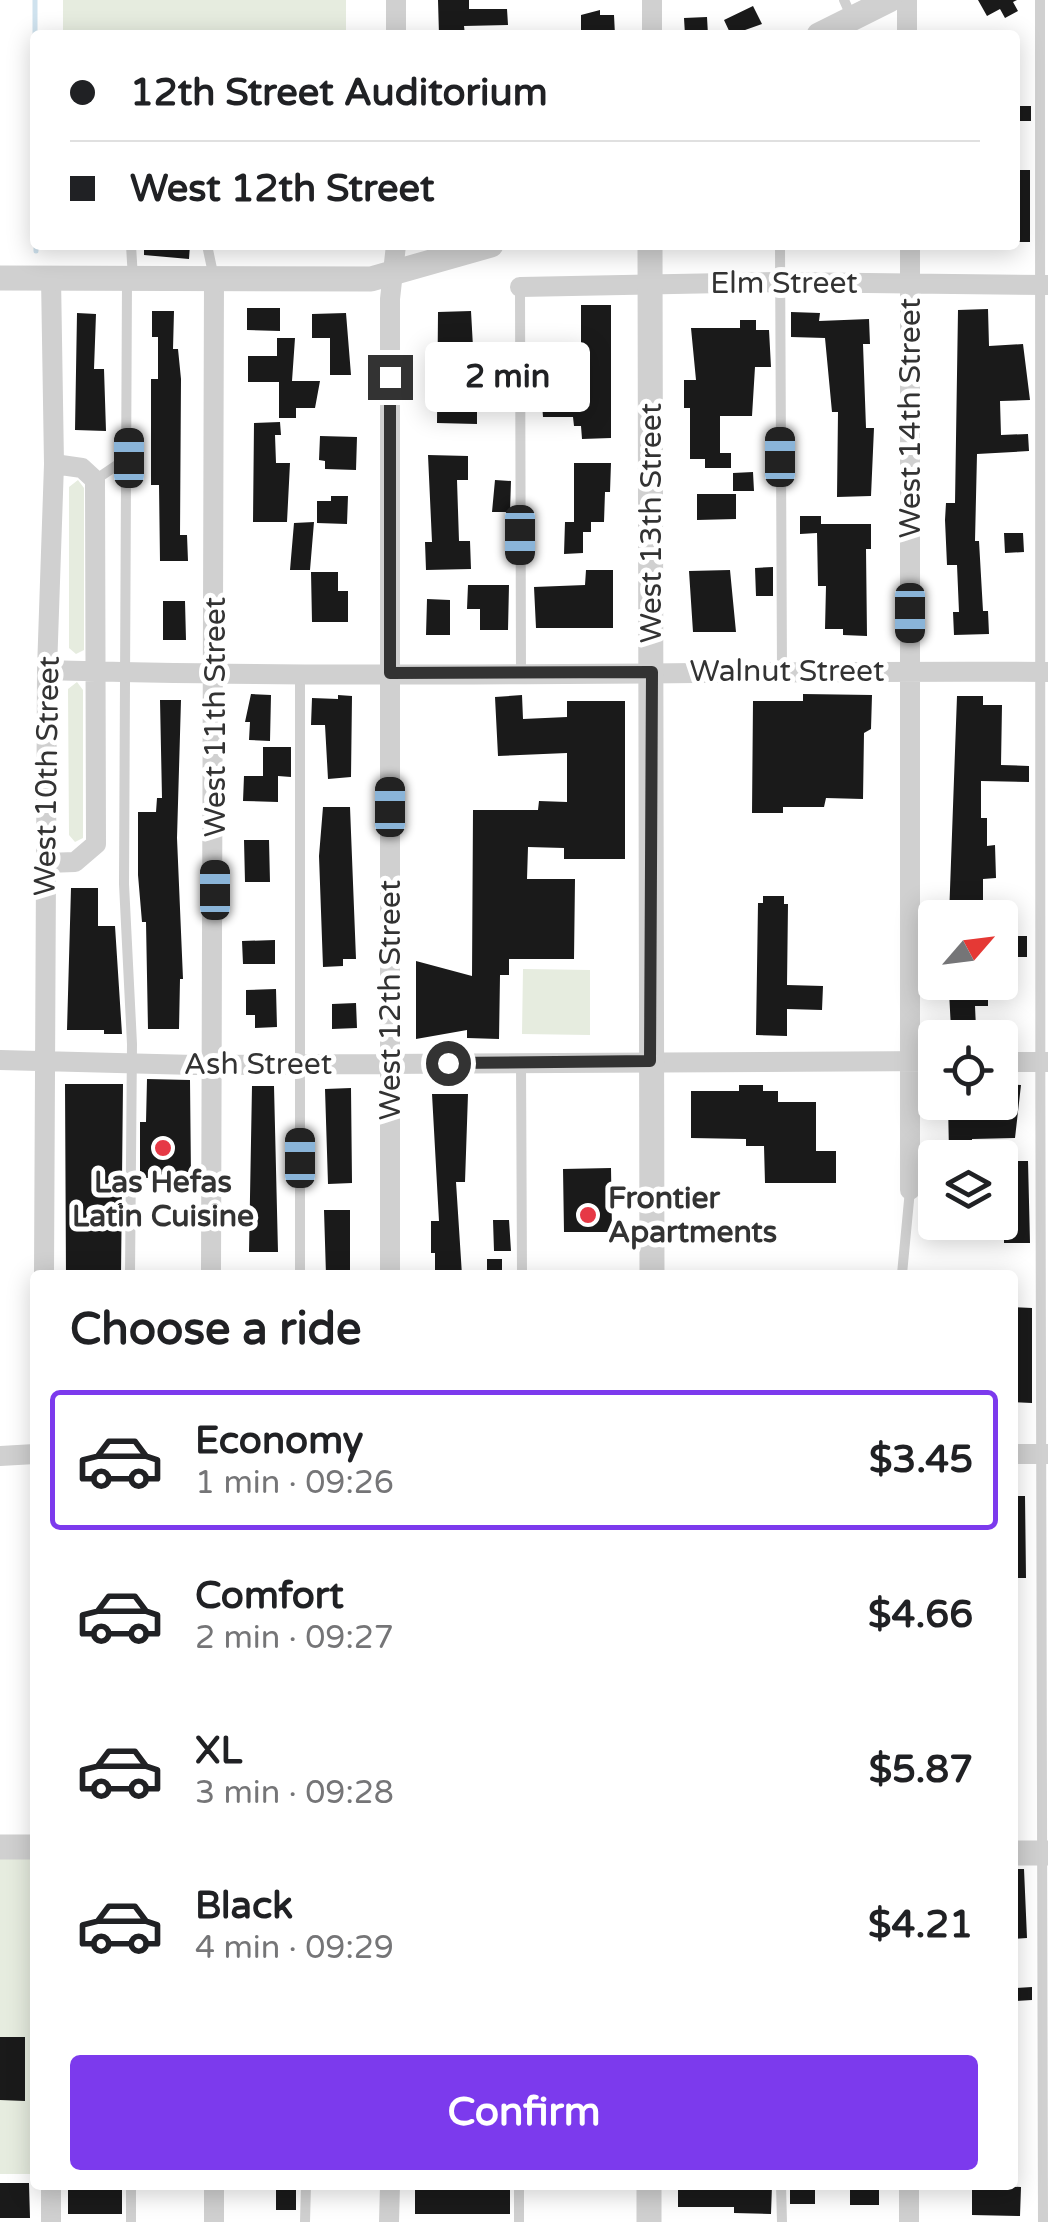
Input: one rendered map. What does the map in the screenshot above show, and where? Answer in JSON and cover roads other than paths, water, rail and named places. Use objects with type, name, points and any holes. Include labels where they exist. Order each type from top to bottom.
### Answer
[{"type":"street","points":[[396,0],[396,30]]},
{"type":"street","points":[[652,0],[652,30]]},
{"type":"street","points":[[825,30],[848,10],[889,0]]},
{"type":"street","points":[[907,0],[908,30]]},
{"type":"street","name":"West 12th Street","points":[[390,1270],[390,673],[396,250]]},
{"type":"street","points":[[0,278],[371,279],[475,250]]},
{"type":"street","name":"West 13th Street","points":[[648,250],[652,1270]]},
{"type":"street","name":"West 14th Street","points":[[910,250],[910,1190]]},
{"type":"street","name":"West 10th Street","points":[[44,1270],[47,670],[54,464],[50,277]]},
{"type":"street","name":"West 11th Street","points":[[211,1270],[215,1064],[214,279]]},
{"type":"street","name":"Elm Street","points":[[520,287],[781,282],[1043,285]]},
{"type":"street","points":[[46,863],[76,862],[96,844],[96,480],[82,468],[54,464]]},
{"type":"street","name":"Walnut Street","points":[[47,670],[521,675],[1044,672]]},
{"type":"street","name":"Ash Street","points":[[0,1060],[215,1064],[918,1062]]},
{"type":"street","points":[[1018,1062],[1044,1062]]},
{"type":"street","points":[[0,1456],[30,1454]]},
{"type":"street","points":[[1018,1454],[1044,1454]]},
{"type":"street","points":[[0,1847],[30,1847]]},
{"type":"street","points":[[1018,1852],[1046,1853]]},
{"type":"street","points":[[51,2190],[51,2222]]},
{"type":"street","points":[[214,2190],[214,2222]]},
{"type":"street","points":[[389,2222],[390,2190]]},
{"type":"street","points":[[648,2222],[649,2190]]},
{"type":"street","points":[[909,2190],[909,2222]]},
{"type":"lane","points":[[1040,0],[1046,1853],[1043,2222]]},
{"type":"lane","points":[[130,1270],[132,1062],[124,884],[132,250]]},
{"type":"lane","points":[[208,250],[214,279]]},
{"type":"lane","points":[[780,250],[782,671]]},
{"type":"lane","points":[[520,287],[521,675]]},
{"type":"lane","points":[[96,480],[129,458]]},
{"type":"lane","points":[[300,672],[300,1270]]},
{"type":"lane","points":[[521,1061],[522,1270]]},
{"type":"lane","points":[[902,1270],[910,1190]]},
{"type":"lane","points":[[131,2190],[131,2222]]},
{"type":"lane","points":[[305,2222],[306,2190]]},
{"type":"lane","points":[[519,2190],[519,2222]]},
{"type":"lane","points":[[782,2190],[782,2222]]},
{"type":"waterway","points":[[35,0],[35,30]]},
{"type":"place","name":"Las Hefas Latin Cuisine","points":[[163,1148]]},
{"type":"place","name":"Frontier Apartments","points":[[588,1215]]}]
